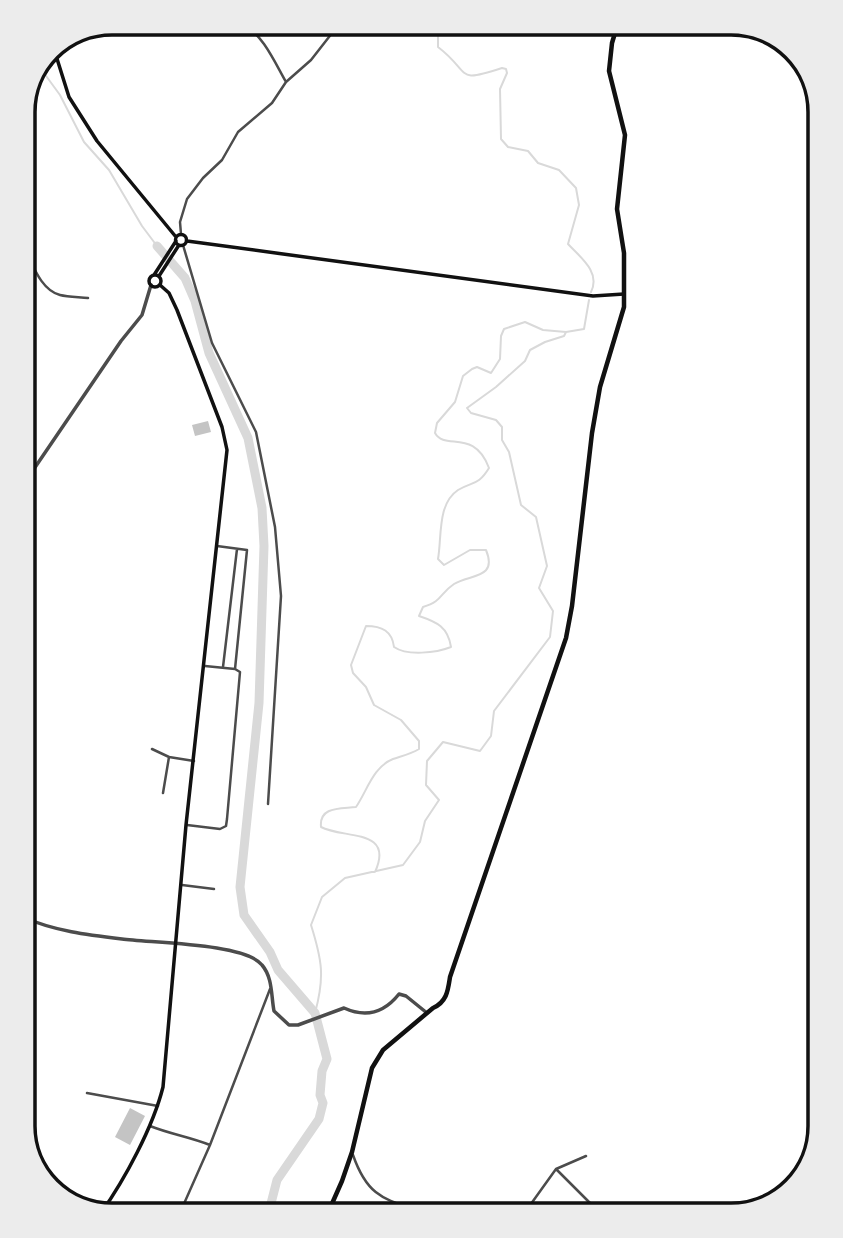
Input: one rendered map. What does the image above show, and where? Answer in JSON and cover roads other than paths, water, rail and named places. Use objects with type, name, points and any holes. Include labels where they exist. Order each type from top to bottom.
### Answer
[{"type":"main road","points":[[332,1203],[352,1152],[372,1068],[383,1050],[426,1013],[441,1004],[447,994],[450,977],[566,638],[600,387],[624,307],[624,253],[617,209],[625,135],[609,71],[615,35]]},
{"type":"main road","points":[[57,59],[69,97],[97,141],[180,242],[593,296],[624,294]]},
{"type":"main road","points":[[160,285],[151,285],[149,279],[157,276],[173,250],[186,236],[181,234],[180,242]]},
{"type":"main road","points":[[108,1203],[149,1126],[163,1087],[186,825],[228,450],[177,310],[157,276]]},
{"type":"street","points":[[256,35],[276,62],[286,82]]},
{"type":"street","points":[[181,234],[180,222],[187,199],[203,178],[222,160],[238,132],[272,103],[286,82],[311,60],[331,35]]},
{"type":"street","points":[[180,242],[212,343],[256,432],[275,527],[281,596],[268,804]]},
{"type":"street","points":[[35,269],[50,290],[61,295],[88,298]]},
{"type":"street","points":[[35,467],[121,341],[142,315],[151,285]]},
{"type":"street","points":[[217,546],[247,550],[235,669]]},
{"type":"street","points":[[223,668],[237,549]]},
{"type":"street","points":[[186,825],[220,829],[226,826],[240,672],[235,669],[205,666]]},
{"type":"street","points":[[152,749],[169,758],[194,761]]},
{"type":"street","points":[[163,793],[169,758]]},
{"type":"street","points":[[181,885],[214,889]]},
{"type":"street","points":[[35,923],[86,934],[205,946],[251,958],[261,963],[269,978],[274,1011],[289,1025],[344,1008],[356,1013],[377,1013],[399,994],[406,996],[426,1013]]},
{"type":"street","points":[[184,1203],[210,1145],[270,989]]},
{"type":"street","points":[[87,1094],[158,1106]]},
{"type":"street","points":[[149,1126],[170,1134],[192,1137],[210,1145]]},
{"type":"street","points":[[352,1152],[360,1174],[373,1193],[398,1203]]},
{"type":"street","points":[[532,1203],[556,1169],[586,1156]]},
{"type":"street","points":[[556,1169],[590,1203]]},
{"type":"waterway","points":[[438,35],[438,47],[465,73],[477,75],[506,69],[507,73],[500,89],[501,139],[508,147],[528,151],[538,163],[559,170],[576,188],[579,205],[568,244],[591,271],[591,292]]},
{"type":"waterway","points":[[45,75],[60,95],[84,142],[109,170],[157,246]]},
{"type":"waterway","points":[[157,246],[185,278],[195,301],[209,353],[248,438],[262,508],[264,546],[259,703],[240,887],[244,915],[270,952],[278,970],[315,1013],[327,1059],[322,1071],[320,1095],[323,1103],[319,1119],[277,1180],[271,1203]]},
{"type":"waterway","points":[[315,1013],[321,969],[311,925],[322,897],[345,878],[403,865],[420,842],[425,821],[439,800],[426,785],[427,761],[443,742],[480,751],[491,736],[494,711],[550,637],[553,611],[539,588],[547,566],[536,517],[521,505],[509,452],[502,440],[502,427],[496,420],[471,413],[467,408],[525,361],[530,350],[564,336],[566,332],[584,329],[589,300]]},
{"type":"waterway","points":[[375,872],[379,858],[378,848],[373,842],[330,831],[321,827],[321,820],[332,810],[356,807],[380,768],[393,759],[419,749],[419,741],[401,720],[374,705],[366,687],[353,673],[351,665],[366,626],[385,630],[394,647],[406,652],[430,652],[451,647],[450,640],[441,626],[419,616],[423,607],[438,600],[454,584],[480,574],[488,566],[486,550],[470,550],[444,565],[438,559],[443,512],[451,496],[478,480],[489,468],[476,448],[440,438],[435,433],[437,423],[455,402],[463,376],[477,367],[491,373],[500,359],[504,329],[525,322],[543,330],[566,332]]}]
